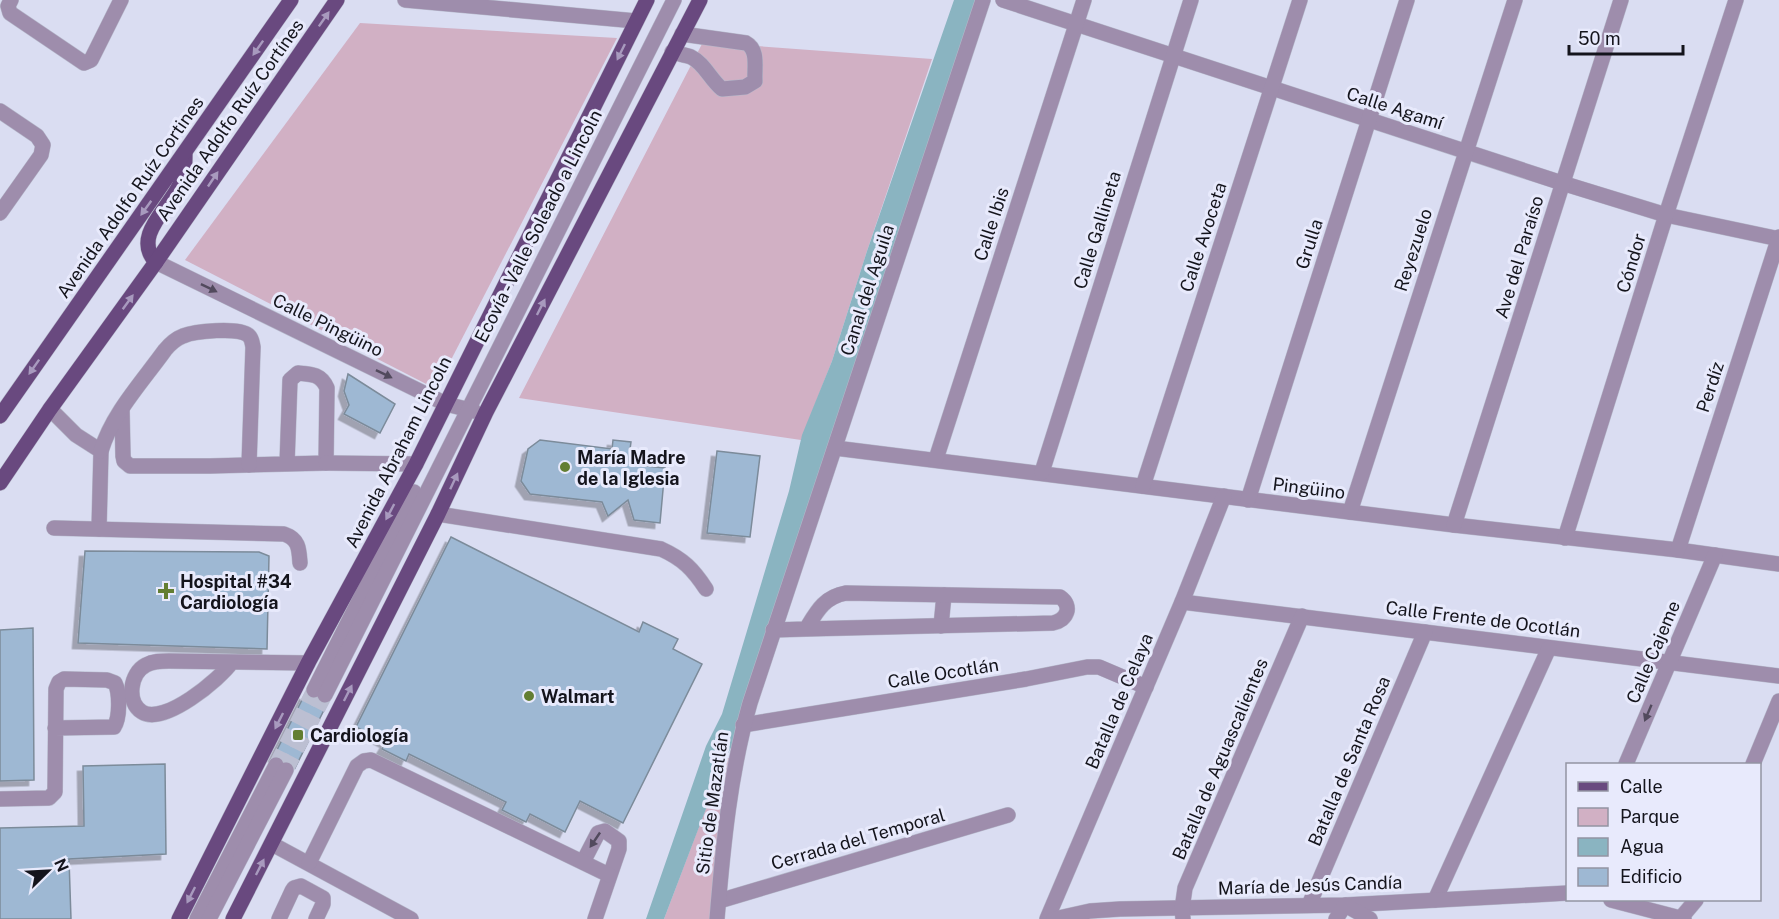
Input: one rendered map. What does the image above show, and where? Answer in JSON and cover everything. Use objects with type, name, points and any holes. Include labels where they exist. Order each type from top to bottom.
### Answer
[{"type":"main road","name":"Avenida Adolfo Ruíz Cortines","points":[[0,416],[291,0]]},
{"type":"main road","name":"Avenida Adolfo Ruíz Cortínes","points":[[156,262],[337,0]]},
{"type":"main road","name":"Avenida Abraham Lincoln","points":[[179,919],[308,663],[416,464],[457,407],[647,0]]},
{"type":"main road","points":[[233,919],[438,514],[486,412],[700,0]]},
{"type":"main road","points":[[0,483],[50,409],[156,262],[148,251],[147,239],[179,186],[183,177],[185,154]]},
{"type":"street","points":[[10,7],[81,62],[87,62],[92,57],[122,0]]},
{"type":"street","points":[[405,0],[504,5],[636,21]]},
{"type":"street","points":[[319,693],[457,407],[664,0]]},
{"type":"street","name":"Ecovía - Valle Soleado a Lincoln","points":[[457,407],[674,0]]},
{"type":"street","name":"Canal del Aguila","points":[[786,591],[983,0]]},
{"type":"street","name":"Calle Agamí","points":[[1003,0],[1465,152],[1666,215],[1779,238]]},
{"type":"street","name":"Calle Ibis","points":[[936,459],[1084,0]]},
{"type":"street","name":"Calle Gallineta","points":[[1042,472],[1191,0]]},
{"type":"street","name":"Calle Avoceta","points":[[1143,486],[1300,0]]},
{"type":"street","name":"Grulla","points":[[1248,500],[1407,0]]},
{"type":"street","name":"Reyezuelo","points":[[1350,512],[1515,0]]},
{"type":"street","name":"Ave del Paraíso","points":[[1454,525],[1621,0]]},
{"type":"street","name":"Cóndor","points":[[1565,538],[1736,0]]},
{"type":"street","points":[[672,52],[692,57],[702,65],[712,81],[722,88],[745,87],[755,81],[754,50],[751,46],[746,43],[682,34]]},
{"type":"street","points":[[0,111],[42,140],[43,149],[0,213]]},
{"type":"street","name":"Perdíz","points":[[1678,550],[1779,238]]},
{"type":"street","name":"Calle Pingüino","points":[[156,262],[457,407],[486,412]]},
{"type":"street","points":[[99,530],[101,451],[104,441],[122,410],[165,350],[180,337],[191,333],[212,331],[245,333],[252,341],[249,465]]},
{"type":"street","points":[[287,464],[290,380],[298,373],[318,376],[327,388],[326,463]]},
{"type":"street","points":[[50,409],[76,435],[101,451]]},
{"type":"street","points":[[122,410],[123,456],[124,461],[130,466],[416,464]]},
{"type":"street","name":"Pingüino","points":[[835,447],[1779,564]]},
{"type":"street","name":"Batalla de Celaya","points":[[1047,919],[1182,602],[1224,496]]},
{"type":"street","points":[[438,514],[661,549],[677,556],[695,572],[706,589]]},
{"type":"street","points":[[54,528],[284,534],[292,536],[297,541],[300,563]]},
{"type":"street","name":"Calle Cajeme","points":[[1627,763],[1715,555]]},
{"type":"street","name":"Sitio de Mazatlán","points":[[717,919],[729,801],[743,725],[786,591]]},
{"type":"street","points":[[773,630],[1053,623],[1064,618],[1067,613],[1067,604],[1060,597],[839,594],[819,607],[806,629]]},
{"type":"street","points":[[940,626],[944,595]]},
{"type":"street","name":"Calle Frente de Ocotlán","points":[[1182,602],[1779,676]]},
{"type":"street","name":"Batalla de Aguascalientes","points":[[1183,914],[1185,888],[1302,616]]},
{"type":"street","name":"Batalla de Santa Rosa","points":[[1309,905],[1425,632]]},
{"type":"street","points":[[1435,900],[1549,648]]},
{"type":"street","points":[[232,662],[213,681],[168,712],[148,714],[142,712],[137,706],[133,696],[133,679],[140,668],[147,664],[169,661],[308,663]]},
{"type":"street","name":"Calle Ocotlán","points":[[743,725],[1087,667],[1099,667],[1146,687]]},
{"type":"street","points":[[0,800],[43,799],[52,796],[56,788],[55,728],[56,689],[59,681],[64,679],[107,680],[115,683],[118,690],[117,721],[114,727],[55,728]]},
{"type":"street","points":[[1754,763],[1779,701]]},
{"type":"street","points":[[309,863],[357,766],[364,761],[372,760],[609,874]]},
{"type":"street","points":[[197,919],[281,768],[209,919]]},
{"type":"street","name":"Cerrada del Temporal","points":[[719,901],[1008,815]]},
{"type":"street","points":[[583,862],[597,833],[604,831],[615,837],[619,845],[595,919]]},
{"type":"street","points":[[272,844],[411,919]]},
{"type":"street","points":[[279,919],[292,891],[301,886],[323,898],[323,904],[316,919]]},
{"type":"street","name":"María de Jesús Candía","points":[[1054,919],[1100,910],[1183,914],[1309,905],[1566,893]]},
{"type":"street","points":[[1615,901],[1682,919],[1695,901]]},
{"type":"street","points":[[1336,919],[1345,904],[1370,919]]},
{"type":"green space","points":[[360,23],[617,38],[436,389],[185,260]]},
{"type":"green space","points":[[703,42],[932,59],[832,361],[801,440],[519,398]]},
{"type":"green space","points":[[725,758],[736,758],[717,919],[664,919]]},
{"type":"water","points":[[954,0],[982,0],[743,725],[725,759],[664,919],[646,919],[706,746],[722,714],[789,491],[802,435],[832,361],[867,251]]},
{"type":"building","points":[[348,374],[395,404],[380,433],[344,414],[349,405],[344,391]]},
{"type":"building","points":[[540,440],[612,449],[613,440],[631,442],[628,464],[665,468],[660,523],[634,520],[628,500],[608,516],[602,502],[530,494],[521,481],[528,449]]},
{"type":"building","points":[[717,451],[760,456],[750,537],[707,533]]},
{"type":"building","name":"Walmart","points":[[451,537],[639,632],[643,622],[678,639],[673,649],[702,664],[623,823],[580,801],[565,832],[530,814],[526,822],[502,810],[506,802],[409,754],[406,761],[382,749],[386,742],[356,727]]},
{"type":"building","points":[[85,551],[259,552],[269,556],[267,649],[78,643]]},
{"type":"building","points":[[33,628],[34,780],[0,781],[0,630]]},
{"type":"building","name":"Cardiología","points":[[305,694],[321,704],[327,704],[295,768],[291,762],[280,756],[274,756]]},
{"type":"building","points":[[165,764],[166,854],[69,859],[71,919],[0,919],[0,828],[84,826],[83,766]]},
{"type":"tunnel","points":[[276,765],[314,690]]},
{"type":"tunnel","points":[[286,770],[325,695]]},
{"type":"place","name":"María Madre de la Iglesia","points":[[565,467]]},
{"type":"place","name":"Hospital #34 Cardiología","points":[[166,591]]},
{"type":"place","name":"Walmart","points":[[529,696]]},
{"type":"place","name":"Cardiología","points":[[298,735]]}]
